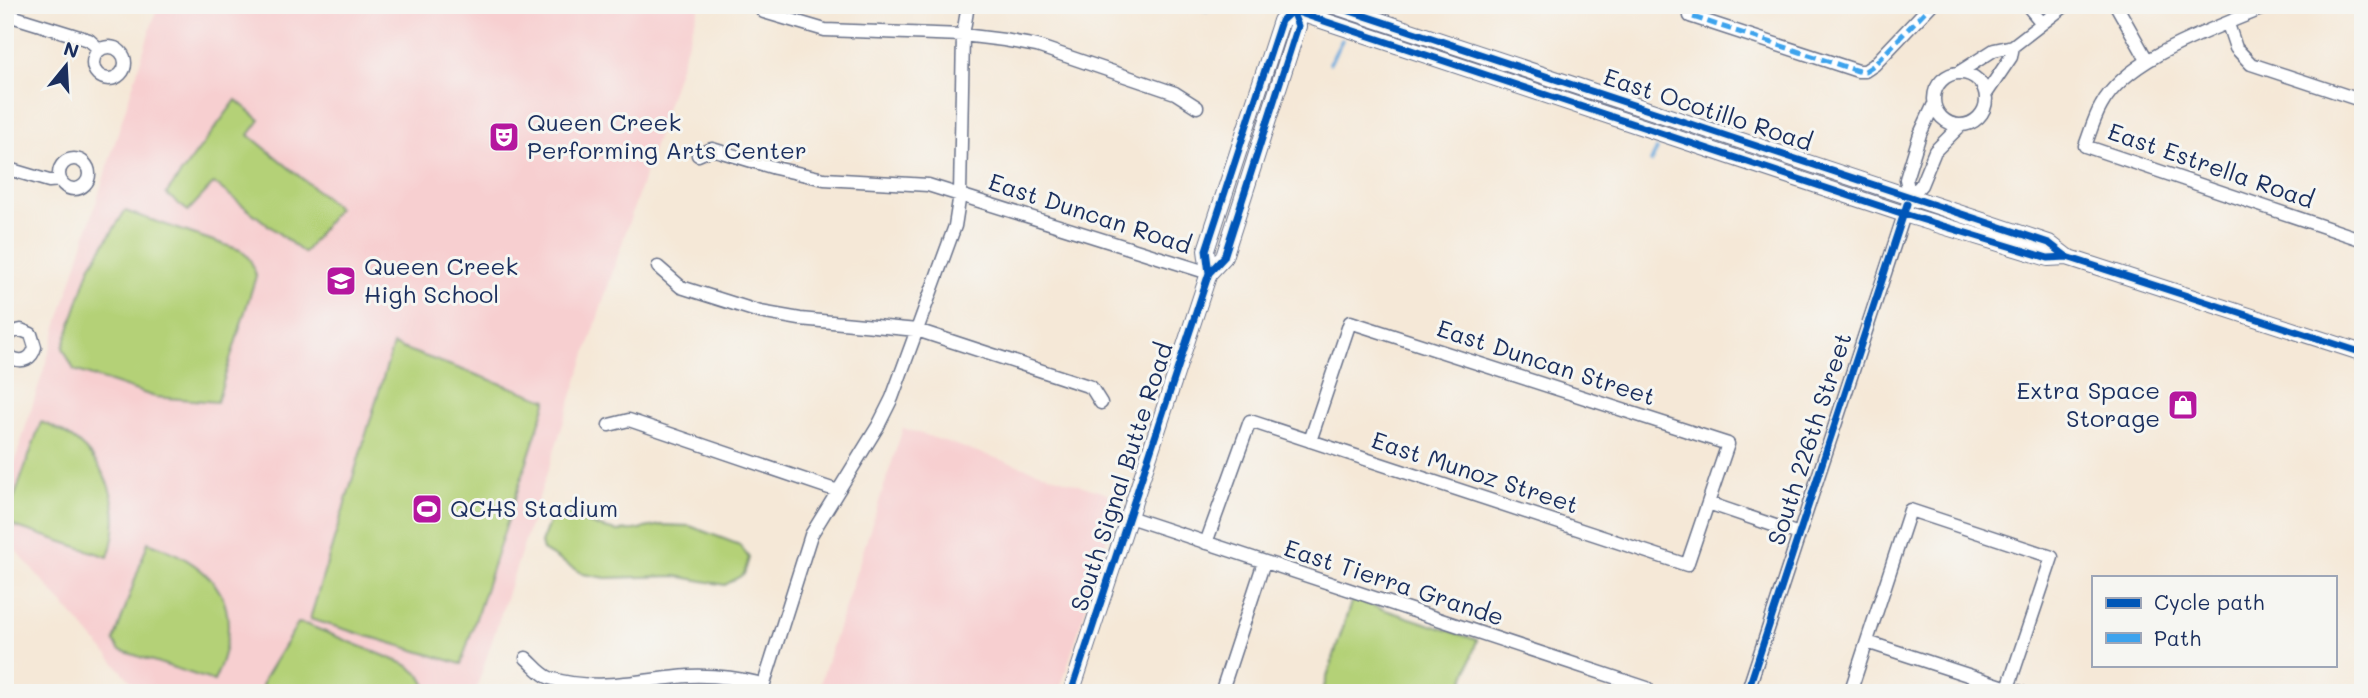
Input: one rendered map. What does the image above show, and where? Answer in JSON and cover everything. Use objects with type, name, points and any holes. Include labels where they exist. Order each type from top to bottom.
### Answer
[{"type":"main road","name":"East Ocotillo Road","points":[[1276,5],[1293,8],[1904,214],[2048,258],[2067,257]]},
{"type":"main road","name":"East Ocotillo Road","points":[[1332,5],[2049,243],[2067,257],[2363,354]]},
{"type":"main road","name":"South Signal Butte Road","points":[[1071,693],[1209,273],[1206,250],[1281,21],[1293,8]]},
{"type":"street","points":[[758,5],[764,12],[825,30],[963,35],[1037,46],[1175,93],[1197,107]]},
{"type":"street","points":[[526,658],[547,677],[578,684],[609,685],[727,676],[762,688],[811,535],[891,398],[955,226],[960,194],[963,35],[968,5]]},
{"type":"street","points":[[1694,5],[1690,16],[1857,71],[1865,71],[1874,65],[1931,5]]},
{"type":"street","points":[[2026,5],[2042,23]]},
{"type":"street","points":[[1961,125],[1936,151],[1922,186],[1910,197],[1906,179],[1939,83],[1994,50],[2013,46],[2066,5]]},
{"type":"street","points":[[2116,5],[2147,61],[2270,5]]},
{"type":"street","points":[[5,14],[89,40],[100,50]]},
{"type":"street","points":[[2228,24],[2236,48],[2251,64],[2363,101]]},
{"type":"street","points":[[1986,94],[2011,57],[2013,46]]},
{"type":"street","name":"East Estrella Road","points":[[2147,61],[2116,85],[2101,105],[2085,146],[2363,240]]},
{"type":"street","points":[[1934,104],[1944,119],[1961,125],[1981,116],[1985,109],[1984,87],[1973,76],[1958,73]]},
{"type":"street","name":"East Duncan Road","points":[[698,155],[712,149],[824,179],[928,185],[1209,273]]},
{"type":"street","points":[[5,167],[49,181],[60,180]]},
{"type":"street","name":"South 226th Street","points":[[1747,693],[1910,197]]},
{"type":"street","points":[[658,267],[681,287],[760,312],[800,319],[917,330],[1091,387],[1101,403]]},
{"type":"street","name":"East Duncan Street","points":[[1310,441],[1350,322],[1728,444],[1708,503]]},
{"type":"street","points":[[5,349],[9,356],[17,360],[26,359],[34,352],[35,341],[31,334],[21,330],[7,333]]},
{"type":"street","points":[[608,425],[628,419],[838,491]]},
{"type":"street","name":"East Munoz Street","points":[[1206,543],[1250,421],[1687,565],[1708,503]]},
{"type":"street","points":[[1708,503],[1799,534]]},
{"type":"street","points":[[1850,693],[1910,510],[2052,557],[2008,688]]},
{"type":"street","name":"East Tierra Grande","points":[[1129,517],[1646,690]]},
{"type":"street","points":[[1222,693],[1264,562]]},
{"type":"street","points":[[1867,642],[2023,693]]},
{"type":"shaded area","name":"Queen Creek High School","points":[[158,5],[700,5],[475,693],[141,693],[5,538],[5,493]]},
{"type":"shaded area","points":[[903,428],[1120,498],[1059,693],[817,693]]},
{"type":"green space","points":[[236,100],[260,120],[249,135],[338,208],[304,253],[214,183],[188,211],[166,194]]},
{"type":"green space","points":[[125,211],[240,250],[252,264],[256,276],[217,402],[155,397],[74,370],[63,348],[90,267]]},
{"type":"green space","name":"QCHS Stadium","points":[[393,345],[547,400],[461,664],[310,619]]},
{"type":"green space","points":[[41,422],[61,431],[78,444],[93,458],[104,475],[111,493],[114,514],[108,557],[14,526],[8,515]]},
{"type":"green space","points":[[567,512],[593,525],[616,531],[661,525],[690,526],[740,545],[749,558],[744,574],[725,585],[675,576],[606,578],[583,574],[543,550],[541,543],[550,520]]},
{"type":"green space","points":[[148,542],[194,564],[210,578],[221,594],[227,611],[228,632],[224,655],[214,681],[119,650],[114,641]]},
{"type":"green space","points":[[1352,599],[1477,640],[1460,693],[1322,693]]},
{"type":"green space","points":[[298,623],[407,665],[420,675],[430,693],[260,693],[264,679]]},
{"type":"waterway","points":[[1193,5],[1207,10]]},
{"type":"waterway","points":[[1330,63],[1342,40]]},
{"type":"waterway","points":[[1651,162],[1657,149]]},
{"type":"marked path","points":[[1694,5],[1690,16],[1858,71],[1865,71],[1874,65],[1931,5]]},
{"type":"cycle path","points":[[1276,5],[1904,214],[2048,258],[2067,257],[2363,353]]},
{"type":"cycle path","points":[[1209,273],[1206,250],[1281,21],[1292,11],[1294,5]]},
{"type":"cycle path","points":[[1332,5],[2049,243],[2067,257]]},
{"type":"cycle path","points":[[1071,693],[1209,273],[1224,257],[1298,26],[1292,11]]},
{"type":"cycle path","points":[[1747,693],[1907,204]]},
{"type":"place","name":"Queen Creek Performing Arts Center","points":[[504,137]]},
{"type":"place","name":"Queen Creek High School","points":[[341,281]]},
{"type":"place","name":"Extra Space Storage","points":[[2183,405]]},
{"type":"place","name":"QCHS Stadium","points":[[427,509]]}]
